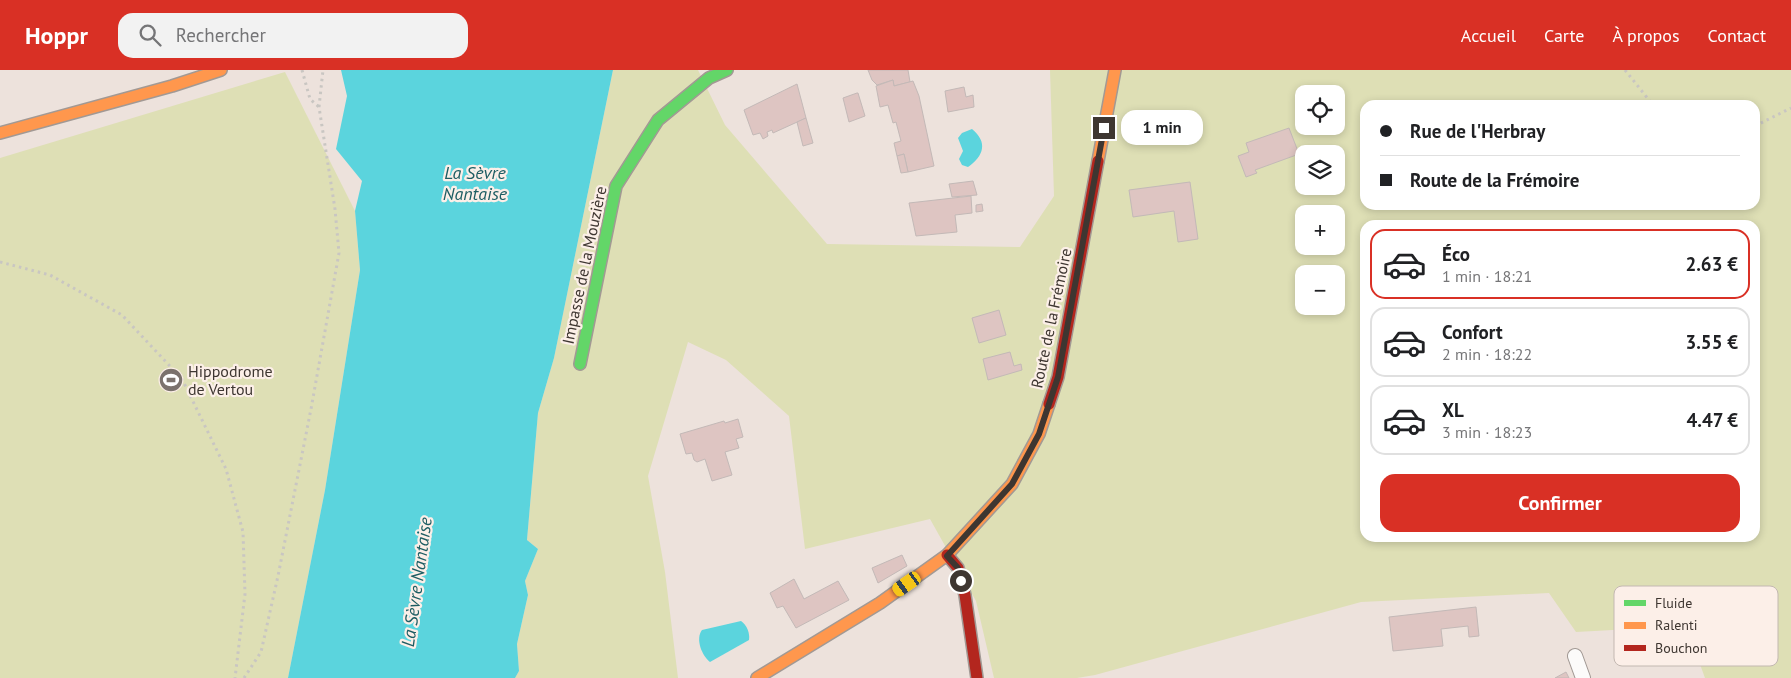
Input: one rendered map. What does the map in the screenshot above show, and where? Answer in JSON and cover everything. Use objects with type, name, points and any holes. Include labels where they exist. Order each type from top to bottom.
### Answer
[{"type":"street","points":[[0,134],[172,86],[221,70]]},
{"type":"street","name":"Impasse de la Mouzière","points":[[580,364],[616,186],[658,120],[709,78],[727,70]]},
{"type":"street","name":"Route de la Frémoire","points":[[757,678],[880,603],[947,556],[1012,484],[1039,434],[1058,377],[1115,70]]},
{"type":"street","points":[[947,556],[958,568],[965,595],[977,678]]},
{"type":"lane","points":[[1575,656],[1583,678]]},
{"type":"path","points":[[302,70],[310,100],[319,108]]},
{"type":"path","points":[[244,678],[261,652],[276,585],[312,409],[339,253],[335,209],[319,108],[323,70]]},
{"type":"path","points":[[1625,70],[1649,100]]},
{"type":"path","points":[[1760,124],[1791,108]]},
{"type":"path","points":[[0,262],[50,275],[122,315],[182,379],[226,469],[243,532],[245,594],[235,678]]},
{"type":"green space","points":[[613,70],[698,70],[725,125],[827,244],[1020,247],[1054,196],[1050,70],[1791,70],[1791,678],[1705,678],[1701,666],[1778,666],[1778,586],[1614,586],[1614,630],[1576,632],[1549,593],[1361,602],[1095,675],[1077,678],[994,678],[976,601],[930,519],[805,549],[789,416],[726,360],[688,342],[648,476],[665,572],[678,678],[515,678],[519,671],[517,644],[528,595],[525,581],[538,549],[527,540],[538,413],[554,358]]},
{"type":"green space","name":"Hippodrome de Vertou","points":[[285,72],[355,211],[360,270],[325,490],[288,678],[0,678],[0,158]]},
{"type":"water","name":"La Sèvre Nantaise","points":[[341,70],[613,70],[554,358],[538,413],[527,540],[538,549],[525,581],[528,595],[517,644],[519,671],[515,678],[288,678],[325,490],[360,270],[355,211],[362,181],[336,149],[347,96]]},
{"type":"water","points":[[972,129],[980,139],[982,149],[978,158],[968,167],[962,165],[959,159],[963,151],[958,138],[962,133]]},
{"type":"water","points":[[741,621],[748,629],[749,640],[710,662],[704,656],[700,647],[699,638],[702,630]]},
{"type":"building","points":[[868,70],[908,70],[910,82],[894,86],[893,80],[877,85],[872,80]]},
{"type":"building","points":[[893,80],[894,86],[913,81],[919,96],[934,166],[908,172],[904,154],[897,156],[894,143],[901,141],[896,122],[893,123],[888,105],[880,107],[876,86]]},
{"type":"building","points":[[797,84],[806,118],[773,133],[772,130],[767,132],[768,136],[763,139],[760,133],[753,135],[744,110]]},
{"type":"building","points":[[964,87],[966,97],[973,95],[974,107],[948,112],[945,91]]},
{"type":"building","points":[[858,93],[865,116],[849,122],[843,98]]},
{"type":"building","points":[[806,118],[813,143],[803,146],[797,122]]},
{"type":"building","points":[[1289,128],[1296,145],[1295,155],[1255,170],[1257,173],[1246,177],[1238,156],[1249,152],[1246,143]]},
{"type":"building","points":[[904,154],[908,172],[901,173],[897,156]]},
{"type":"building","points":[[973,181],[977,195],[952,197],[949,184]]},
{"type":"building","points":[[1190,182],[1198,239],[1178,242],[1174,211],[1133,217],[1129,190]]},
{"type":"building","points":[[971,196],[972,213],[955,215],[957,232],[916,236],[909,203]]},
{"type":"building","points":[[982,204],[983,211],[976,212],[976,205]]},
{"type":"building","points":[[999,310],[1006,335],[979,343],[972,318]]},
{"type":"building","points":[[1010,352],[1014,366],[1021,364],[1022,370],[988,380],[983,359]]},
{"type":"building","points":[[738,419],[743,437],[736,439],[739,448],[725,452],[732,475],[712,481],[705,459],[697,462],[694,460],[692,453],[686,454],[680,434],[724,421],[725,423]]},
{"type":"building","points":[[902,555],[907,566],[878,583],[872,568]]},
{"type":"building","points":[[794,579],[804,599],[838,581],[849,600],[796,628],[783,606],[777,608],[770,593]]},
{"type":"building","points":[[1476,607],[1479,636],[1469,637],[1468,626],[1441,629],[1443,646],[1393,651],[1389,617]]},
{"type":"building","points":[[1566,672],[1569,678],[1555,678]]},
{"type":"traffic: fast","points":[[580,364],[616,186],[658,120],[709,78],[727,70]]},
{"type":"traffic: slow","points":[[0,133],[172,86],[221,70]]},
{"type":"traffic: slow","points":[[1098,161],[1115,70]]},
{"type":"traffic: slow","points":[[757,678],[880,603],[947,555],[1012,484],[1039,434],[1049,404]]},
{"type":"traffic: jam","points":[[1049,404],[1058,377],[1098,161]]},
{"type":"traffic: jam","points":[[947,555],[958,568],[965,595],[977,678]]},
{"type":"place","name":"Hippodrome de Vertou","points":[[171,380]]},
{"type":"route","points":[[961,581],[958,568],[947,556],[1012,484],[1039,434],[1058,377],[1104,128]]}]
